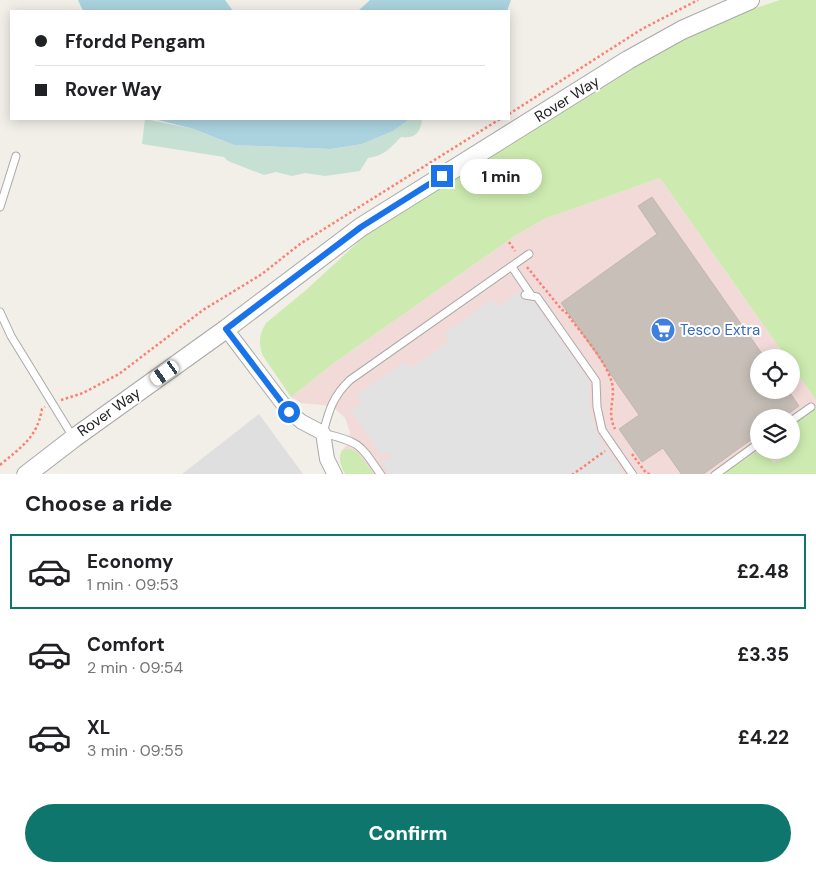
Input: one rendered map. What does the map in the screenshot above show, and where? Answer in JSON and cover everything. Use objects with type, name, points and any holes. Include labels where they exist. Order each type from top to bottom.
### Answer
[{"type":"street","name":"Rover Way","points":[[26,474],[226,329],[361,227],[628,60],[682,30],[750,0]]},
{"type":"street","points":[[226,329],[289,412],[302,422],[323,433],[328,459],[335,474]]},
{"type":"lane","points":[[0,207],[16,156]]},
{"type":"lane","points":[[381,474],[362,447],[355,442],[323,433],[331,403],[339,390],[350,380],[529,254]]},
{"type":"lane","points":[[512,267],[528,295],[537,297],[596,380],[602,430],[632,474]]},
{"type":"lane","points":[[0,312],[11,336],[74,438]]},
{"type":"lane","points":[[800,414],[811,406]]},
{"type":"lane","points":[[715,474],[750,450]]},
{"type":"path","points":[[510,113],[642,29],[698,0]]},
{"type":"path","points":[[0,465],[32,438],[39,425],[42,409],[52,403],[83,393],[119,374],[203,310],[262,274],[300,244],[498,120]]},
{"type":"path","points":[[509,242],[518,254]]},
{"type":"path","points":[[606,385],[612,384]]},
{"type":"path","points":[[572,474],[607,450]]},
{"type":"shaded area","points":[[660,178],[780,349],[750,349],[750,399],[800,399],[800,378],[816,400],[816,427],[800,438],[800,409],[750,409],[750,459],[785,459],[758,474],[345,474],[340,458],[341,451],[347,445],[350,432],[345,418],[332,406],[301,403],[291,397],[334,363],[516,235],[544,219]]},
{"type":"shaded area","points":[[522,290],[532,299],[590,384],[590,407],[593,423],[600,440],[624,474],[389,474],[381,462],[390,459],[390,451],[382,456],[351,411],[362,403],[357,395],[406,361],[411,368],[449,341],[444,334],[492,299],[498,307]]},
{"type":"shaded area","points":[[259,414],[303,474],[182,474],[213,450]]},
{"type":"green space","points":[[780,0],[816,0],[816,400],[800,378],[800,349],[780,349],[660,178],[544,219],[516,235],[334,363],[291,397],[263,356],[260,343],[264,327],[266,323],[306,290],[367,234],[387,219],[649,57],[725,18]]},
{"type":"green space","points":[[145,120],[194,129],[234,145],[331,149],[362,144],[393,131],[409,120],[422,120],[416,134],[410,137],[401,137],[383,153],[368,158],[360,171],[325,176],[305,173],[292,176],[276,172],[264,175],[228,161],[224,157],[142,144]]},
{"type":"green space","points":[[816,408],[816,474],[722,474],[750,456],[750,459],[771,459],[774,463],[781,459],[800,459],[800,419]]},
{"type":"green space","points":[[351,449],[358,453],[374,474],[345,474],[340,456],[343,450]]},
{"type":"water","points":[[78,0],[225,0],[232,10],[83,10]]},
{"type":"water","points":[[370,0],[511,0],[507,10],[359,10]]},
{"type":"water","points":[[158,120],[409,120],[393,131],[362,144],[331,149],[234,145],[194,129]]},
{"type":"building","name":"Tesco Extra","points":[[652,197],[759,349],[750,349],[750,399],[794,399],[799,406],[795,409],[750,409],[750,440],[703,474],[681,474],[663,448],[642,462],[619,429],[639,415],[561,303],[657,234],[638,206]]},
{"type":"place","name":"Tesco Extra","points":[[663,330]]},
{"type":"route","points":[[289,412],[226,329],[361,227],[442,176]]}]
